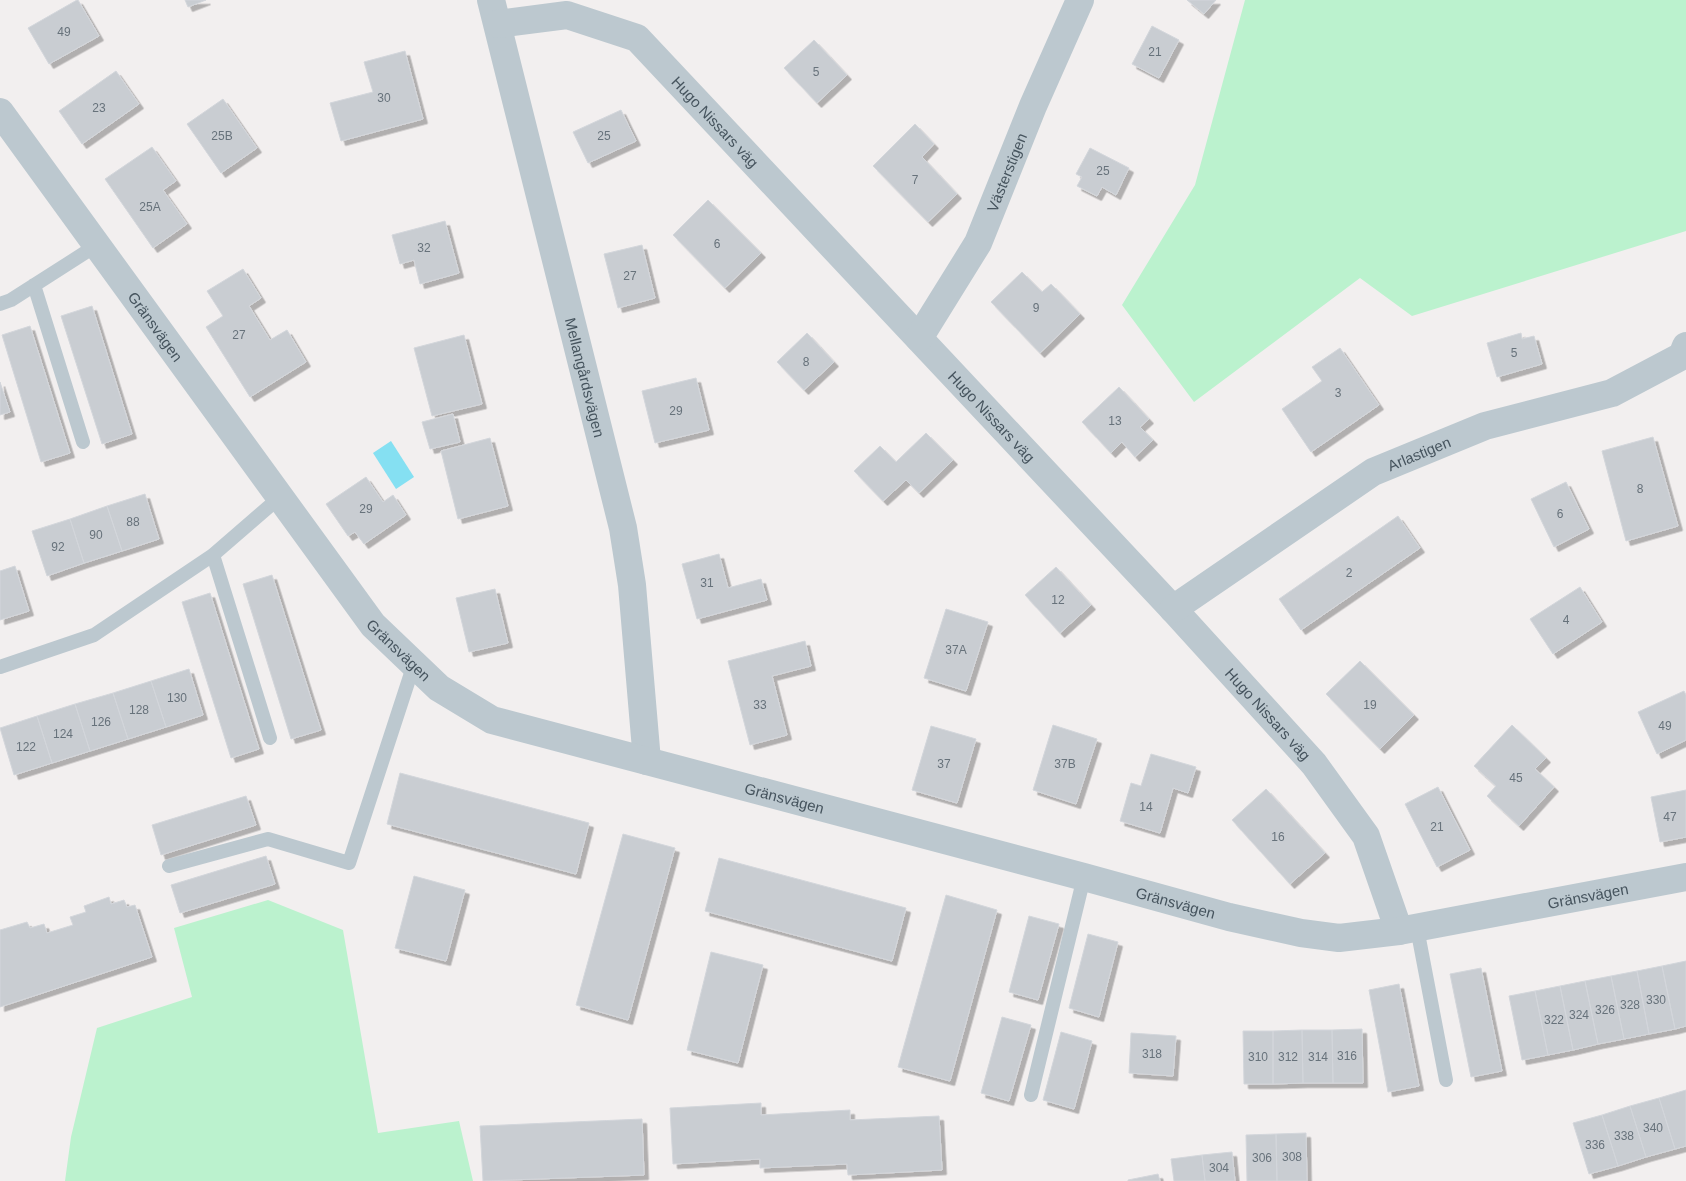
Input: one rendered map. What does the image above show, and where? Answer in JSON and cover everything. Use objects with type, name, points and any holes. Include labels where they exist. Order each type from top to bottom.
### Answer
[{"type":"street","name":"Västerstigen","points":[[919,338],[978,242],[1033,106],[1080,0]]},
{"type":"street","name":"Hugo Nissars väg","points":[[494,12],[567,15],[637,38],[1173,609],[1314,764],[1366,836],[1408,930]]},
{"type":"street","name":"Mellangårdsvägen","points":[[494,12],[624,528],[632,585],[647,761]]},
{"type":"street","name":"Gränsvägen","points":[[0,112],[374,625],[440,688],[492,720],[1084,877],[1230,918],[1301,933],[1339,938],[1408,930],[1478,915],[1686,877]]},
{"type":"street","name":"Arlastigen","points":[[1173,609],[1373,472],[1485,426],[1612,393],[1682,356],[1686,346]]},
{"type":"lane","points":[[0,304],[11,300],[97,245]]},
{"type":"lane","points":[[34,285],[83,442]]},
{"type":"lane","points":[[0,667],[94,635],[213,555],[280,497]]},
{"type":"lane","points":[[213,555],[270,738]]},
{"type":"lane","points":[[170,866],[268,839],[349,862],[414,664]]},
{"type":"lane","points":[[1031,1095],[1084,877]]},
{"type":"lane","points":[[1408,930],[1446,1080]]},
{"type":"green space","points":[[1245,0],[1686,0],[1686,231],[1412,316],[1360,278],[1194,402],[1122,305],[1195,185]]},
{"type":"green space","points":[[268,900],[343,930],[378,1133],[459,1121],[473,1181],[65,1181],[71,1137],[97,1028],[192,997],[174,928]]},
{"type":"water","points":[[391,441],[414,477],[396,489],[373,453]]},
{"type":"building","points":[[77,0],[99,36],[49,64],[28,28]]},
{"type":"building","points":[[185,0],[206,0],[188,7]]},
{"type":"building","points":[[1187,0],[1216,0],[1204,14]]},
{"type":"building","points":[[1152,26],[1179,40],[1159,78],[1132,64]]},
{"type":"building","points":[[814,40],[847,75],[817,103],[784,68]]},
{"type":"building","points":[[405,51],[423,119],[341,141],[330,103],[373,92],[364,62]]},
{"type":"building","points":[[116,71],[139,104],[82,144],[59,111]]},
{"type":"building","points":[[223,99],[257,148],[221,173],[187,124]]},
{"type":"building","points":[[621,110],[636,141],[588,163],[573,132]]},
{"type":"building","points":[[915,124],[934,144],[922,157],[957,194],[928,222],[873,166]]},
{"type":"building","points":[[152,147],[176,181],[163,190],[187,224],[153,248],[105,179]]},
{"type":"building","points":[[1090,148],[1129,168],[1116,195],[1102,187],[1097,196],[1077,186],[1082,177],[1076,174]]},
{"type":"building","points":[[708,200],[761,253],[725,288],[673,235]]},
{"type":"building","points":[[445,221],[459,273],[420,284],[414,260],[400,264],[392,235]]},
{"type":"building","points":[[642,245],[655,298],[618,308],[604,254]]},
{"type":"building","points":[[243,269],[261,298],[249,306],[270,340],[287,330],[306,362],[250,397],[206,327],[223,316],[207,291]]},
{"type":"building","points":[[1022,272],[1042,292],[1051,284],[1080,314],[1040,353],[991,302]]},
{"type":"building","points":[[92,306],[132,434],[102,444],[61,316]]},
{"type":"building","points":[[30,326],[70,453],[41,462],[2,335]]},
{"type":"building","points":[[807,333],[834,362],[804,390],[777,362]]},
{"type":"building","points":[[1521,333],[1522,339],[1534,336],[1542,364],[1497,377],[1487,343]]},
{"type":"building","points":[[464,335],[482,404],[432,416],[414,348]]},
{"type":"building","points":[[1340,348],[1379,405],[1311,452],[1282,409],[1322,381],[1312,367]]},
{"type":"building","points":[[696,378],[709,430],[655,443],[642,391]]},
{"type":"building","points":[[0,382],[10,412],[0,415]]},
{"type":"building","points":[[1119,387],[1149,419],[1140,427],[1153,440],[1135,457],[1122,442],[1111,453],[1082,422]]},
{"type":"building","points":[[453,414],[460,442],[430,449],[422,422]]},
{"type":"building","points":[[926,433],[953,460],[919,493],[906,480],[883,501],[854,471],[880,446],[896,462]]},
{"type":"building","points":[[1653,437],[1678,526],[1626,541],[1602,451]]},
{"type":"building","points":[[490,438],[508,506],[458,519],[441,451]]},
{"type":"building","points":[[366,477],[383,502],[393,495],[406,515],[364,544],[355,532],[348,536],[326,504]]},
{"type":"building","points":[[1566,482],[1589,529],[1554,547],[1531,499]]},
{"type":"building","points":[[145,494],[159,539],[122,551],[107,506]]},
{"type":"building","points":[[107,506],[122,551],[84,563],[70,519]]},
{"type":"building","points":[[1398,516],[1420,548],[1301,630],[1279,599]]},
{"type":"building","points":[[70,519],[84,563],[47,576],[32,531]]},
{"type":"building","points":[[719,554],[728,588],[761,579],[767,600],[697,619],[682,564]]},
{"type":"building","points":[[15,566],[29,611],[0,620],[0,571]]},
{"type":"building","points":[[1056,567],[1091,605],[1060,633],[1025,595]]},
{"type":"building","points":[[272,575],[321,730],[291,739],[243,584]]},
{"type":"building","points":[[1580,587],[1602,622],[1553,654],[1530,619]]},
{"type":"building","points":[[495,589],[508,643],[469,652],[456,598]]},
{"type":"building","points":[[210,593],[259,749],[231,758],[182,602]]},
{"type":"building","points":[[946,609],[988,622],[966,691],[924,678]]},
{"type":"building","points":[[805,641],[811,666],[772,676],[787,735],[750,745],[728,661]]},
{"type":"building","points":[[1360,661],[1414,715],[1380,749],[1326,694]]},
{"type":"building","points":[[189,669],[203,715],[166,727],[151,681]]},
{"type":"building","points":[[151,681],[166,727],[128,739],[113,693]]},
{"type":"building","points":[[1684,691],[1686,695],[1686,740],[1657,754],[1638,712]]},
{"type":"building","points":[[113,693],[128,739],[90,751],[75,704]]},
{"type":"building","points":[[75,704],[90,751],[52,763],[37,716]]},
{"type":"building","points":[[37,716],[52,763],[14,775],[0,728]]},
{"type":"building","points":[[1053,725],[1097,739],[1076,804],[1033,790]]},
{"type":"building","points":[[1512,725],[1546,758],[1535,769],[1554,787],[1519,826],[1487,796],[1496,786],[1474,766]]},
{"type":"building","points":[[931,726],[976,739],[957,803],[912,790]]},
{"type":"building","points":[[1151,754],[1196,767],[1188,793],[1173,788],[1160,833],[1120,821],[1131,783],[1141,786]]},
{"type":"building","points":[[400,773],[589,823],[576,874],[387,824]]},
{"type":"building","points":[[1438,787],[1470,850],[1437,867],[1405,804]]},
{"type":"building","points":[[1266,789],[1325,853],[1290,884],[1232,820]]},
{"type":"building","points":[[1686,790],[1686,837],[1660,842],[1651,797]]},
{"type":"building","points":[[246,796],[256,825],[161,855],[152,825]]},
{"type":"building","points":[[623,834],[675,848],[628,1020],[576,1005]]},
{"type":"building","points":[[266,856],[275,884],[180,913],[171,885]]},
{"type":"building","points":[[719,858],[906,908],[892,961],[705,911]]},
{"type":"building","points":[[414,876],[465,890],[446,961],[395,948]]},
{"type":"building","points":[[946,895],[997,910],[950,1081],[898,1067]]},
{"type":"building","points":[[109,897],[111,904],[124,900],[127,907],[135,905],[152,957],[0,1007],[0,930],[27,922],[30,928],[44,924],[47,933],[73,925],[70,917],[86,912],[84,906]]},
{"type":"building","points":[[1029,916],[1059,924],[1038,1000],[1009,992]]},
{"type":"building","points":[[1088,934],[1118,942],[1099,1017],[1069,1008]]},
{"type":"building","points":[[711,952],[763,965],[738,1063],[687,1050]]},
{"type":"building","points":[[1686,961],[1686,1026],[1675,1029],[1662,966]]},
{"type":"building","points":[[1662,966],[1675,1029],[1649,1034],[1637,971]]},
{"type":"building","points":[[1481,968],[1502,1071],[1471,1077],[1450,974]]},
{"type":"building","points":[[1637,971],[1649,1034],[1624,1039],[1611,976]]},
{"type":"building","points":[[1611,976],[1624,1039],[1598,1044],[1585,981]]},
{"type":"building","points":[[1585,981],[1598,1044],[1573,1050],[1560,986]]},
{"type":"building","points":[[1399,984],[1419,1086],[1388,1092],[1369,990]]},
{"type":"building","points":[[1560,986],[1573,1050],[1548,1055],[1535,991]]},
{"type":"building","points":[[1535,991],[1548,1055],[1522,1060],[1509,996]]},
{"type":"building","points":[[1002,1017],[1031,1025],[1009,1101],[981,1093]]},
{"type":"building","points":[[1362,1029],[1363,1083],[1333,1083],[1332,1030]]},
{"type":"building","points":[[1302,1030],[1303,1083],[1273,1084],[1273,1031]]},
{"type":"building","points":[[1302,1030],[1332,1030],[1333,1083],[1303,1083]]},
{"type":"building","points":[[1243,1031],[1273,1031],[1273,1084],[1244,1084]]},
{"type":"building","points":[[1061,1032],[1092,1041],[1074,1109],[1043,1100]]},
{"type":"building","points":[[1131,1033],[1176,1036],[1173,1076],[1129,1073]]},
{"type":"building","points":[[1686,1090],[1686,1146],[1675,1149],[1659,1098]]},
{"type":"building","points":[[1659,1098],[1675,1149],[1646,1157],[1630,1106]]},
{"type":"building","points":[[761,1103],[761,1115],[850,1110],[850,1120],[939,1116],[942,1170],[848,1175],[847,1164],[760,1168],[760,1159],[673,1164],[670,1108]]},
{"type":"building","points":[[1630,1106],[1646,1157],[1618,1166],[1602,1115]]},
{"type":"building","points":[[1602,1115],[1618,1166],[1589,1174],[1573,1123]]},
{"type":"building","points":[[642,1119],[644,1175],[483,1181],[480,1126]]},
{"type":"building","points":[[1306,1133],[1307,1181],[1277,1181],[1276,1134]]},
{"type":"building","points":[[1276,1134],[1277,1181],[1247,1181],[1246,1135]]},
{"type":"building","points":[[1232,1152],[1235,1181],[1205,1181],[1202,1155]]},
{"type":"building","points":[[1202,1155],[1205,1181],[1174,1181],[1171,1159]]},
{"type":"building","points":[[1158,1174],[1160,1181],[1128,1181],[1128,1180]]}]
